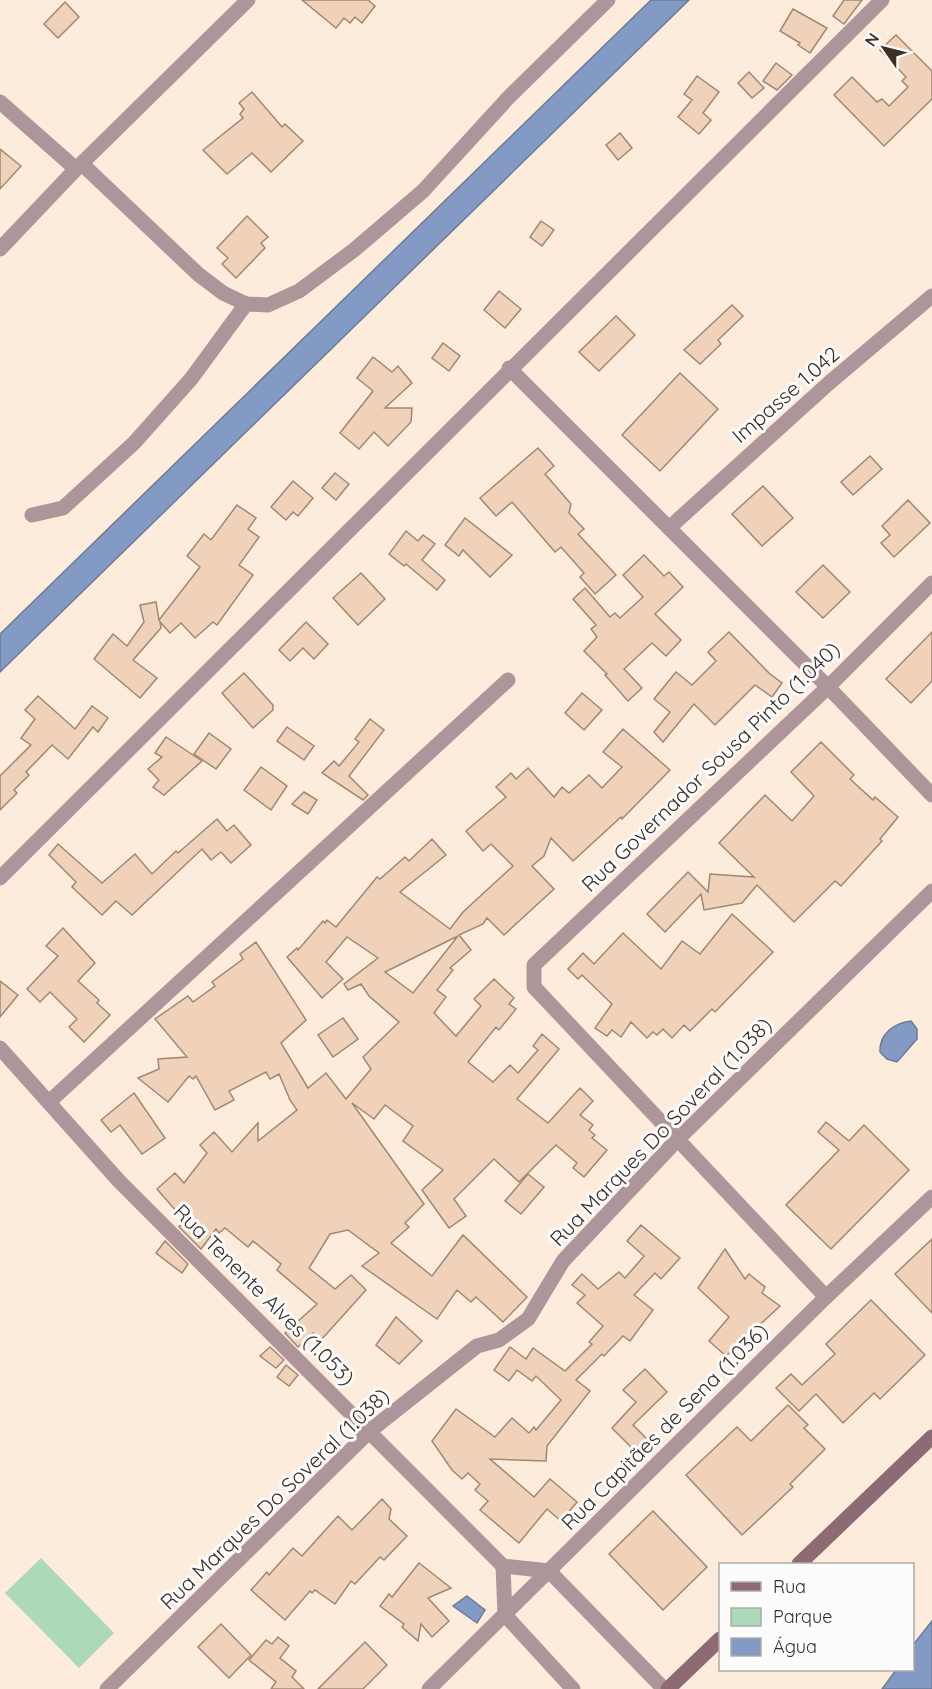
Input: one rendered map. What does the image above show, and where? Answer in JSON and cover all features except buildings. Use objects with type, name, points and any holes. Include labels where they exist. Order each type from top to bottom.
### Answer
[{"type":"street","points":[[0,249],[79,167],[248,0]]},
{"type":"street","points":[[0,102],[79,167],[198,274],[223,293],[246,304],[268,305],[298,291],[354,250],[423,191],[508,98],[608,0]]},
{"type":"street","points":[[0,878],[509,368],[882,0]]},
{"type":"street","name":"Impasse 1.042","points":[[669,528],[829,383],[932,296]]},
{"type":"street","points":[[32,515],[63,508],[134,443],[191,379],[246,304]]},
{"type":"street","points":[[509,368],[828,687],[932,795]]},
{"type":"street","name":"Rua Governador Sousa Pinto (1.040)","points":[[678,1138],[534,987],[534,965],[828,687],[932,583]]},
{"type":"street","points":[[50,1102],[508,680]]},
{"type":"street","name":"Rua Marques Do Soveral (1.038)","points":[[107,1689],[371,1431],[477,1346],[499,1340],[528,1319],[563,1261],[678,1138],[932,891]]},
{"type":"street","name":"Rua Tenente Alves (1.053)","points":[[0,1048],[120,1181],[503,1566]]},
{"type":"street","points":[[678,1138],[826,1297]]},
{"type":"street","name":"Rua Capitães de Sena (1.036)","points":[[429,1689],[826,1297],[932,1197]]},
{"type":"street","points":[[800,1563],[932,1437]]},
{"type":"street","points":[[573,1689],[505,1615],[503,1566],[549,1570],[666,1689],[719,1640]]},
{"type":"green space","points":[[41,1558],[114,1633],[79,1668],[5,1593]]},
{"type":"water","points":[[651,0],[689,0],[0,672],[0,634]]},
{"type":"water","points":[[911,1021],[917,1029],[917,1039],[897,1062],[887,1059],[880,1052],[885,1035],[893,1027]]},
{"type":"water","points":[[467,1596],[485,1610],[477,1623],[453,1606]]},
{"type":"water","points":[[932,1621],[932,1689],[882,1689],[895,1671],[914,1671],[914,1644]]}]
